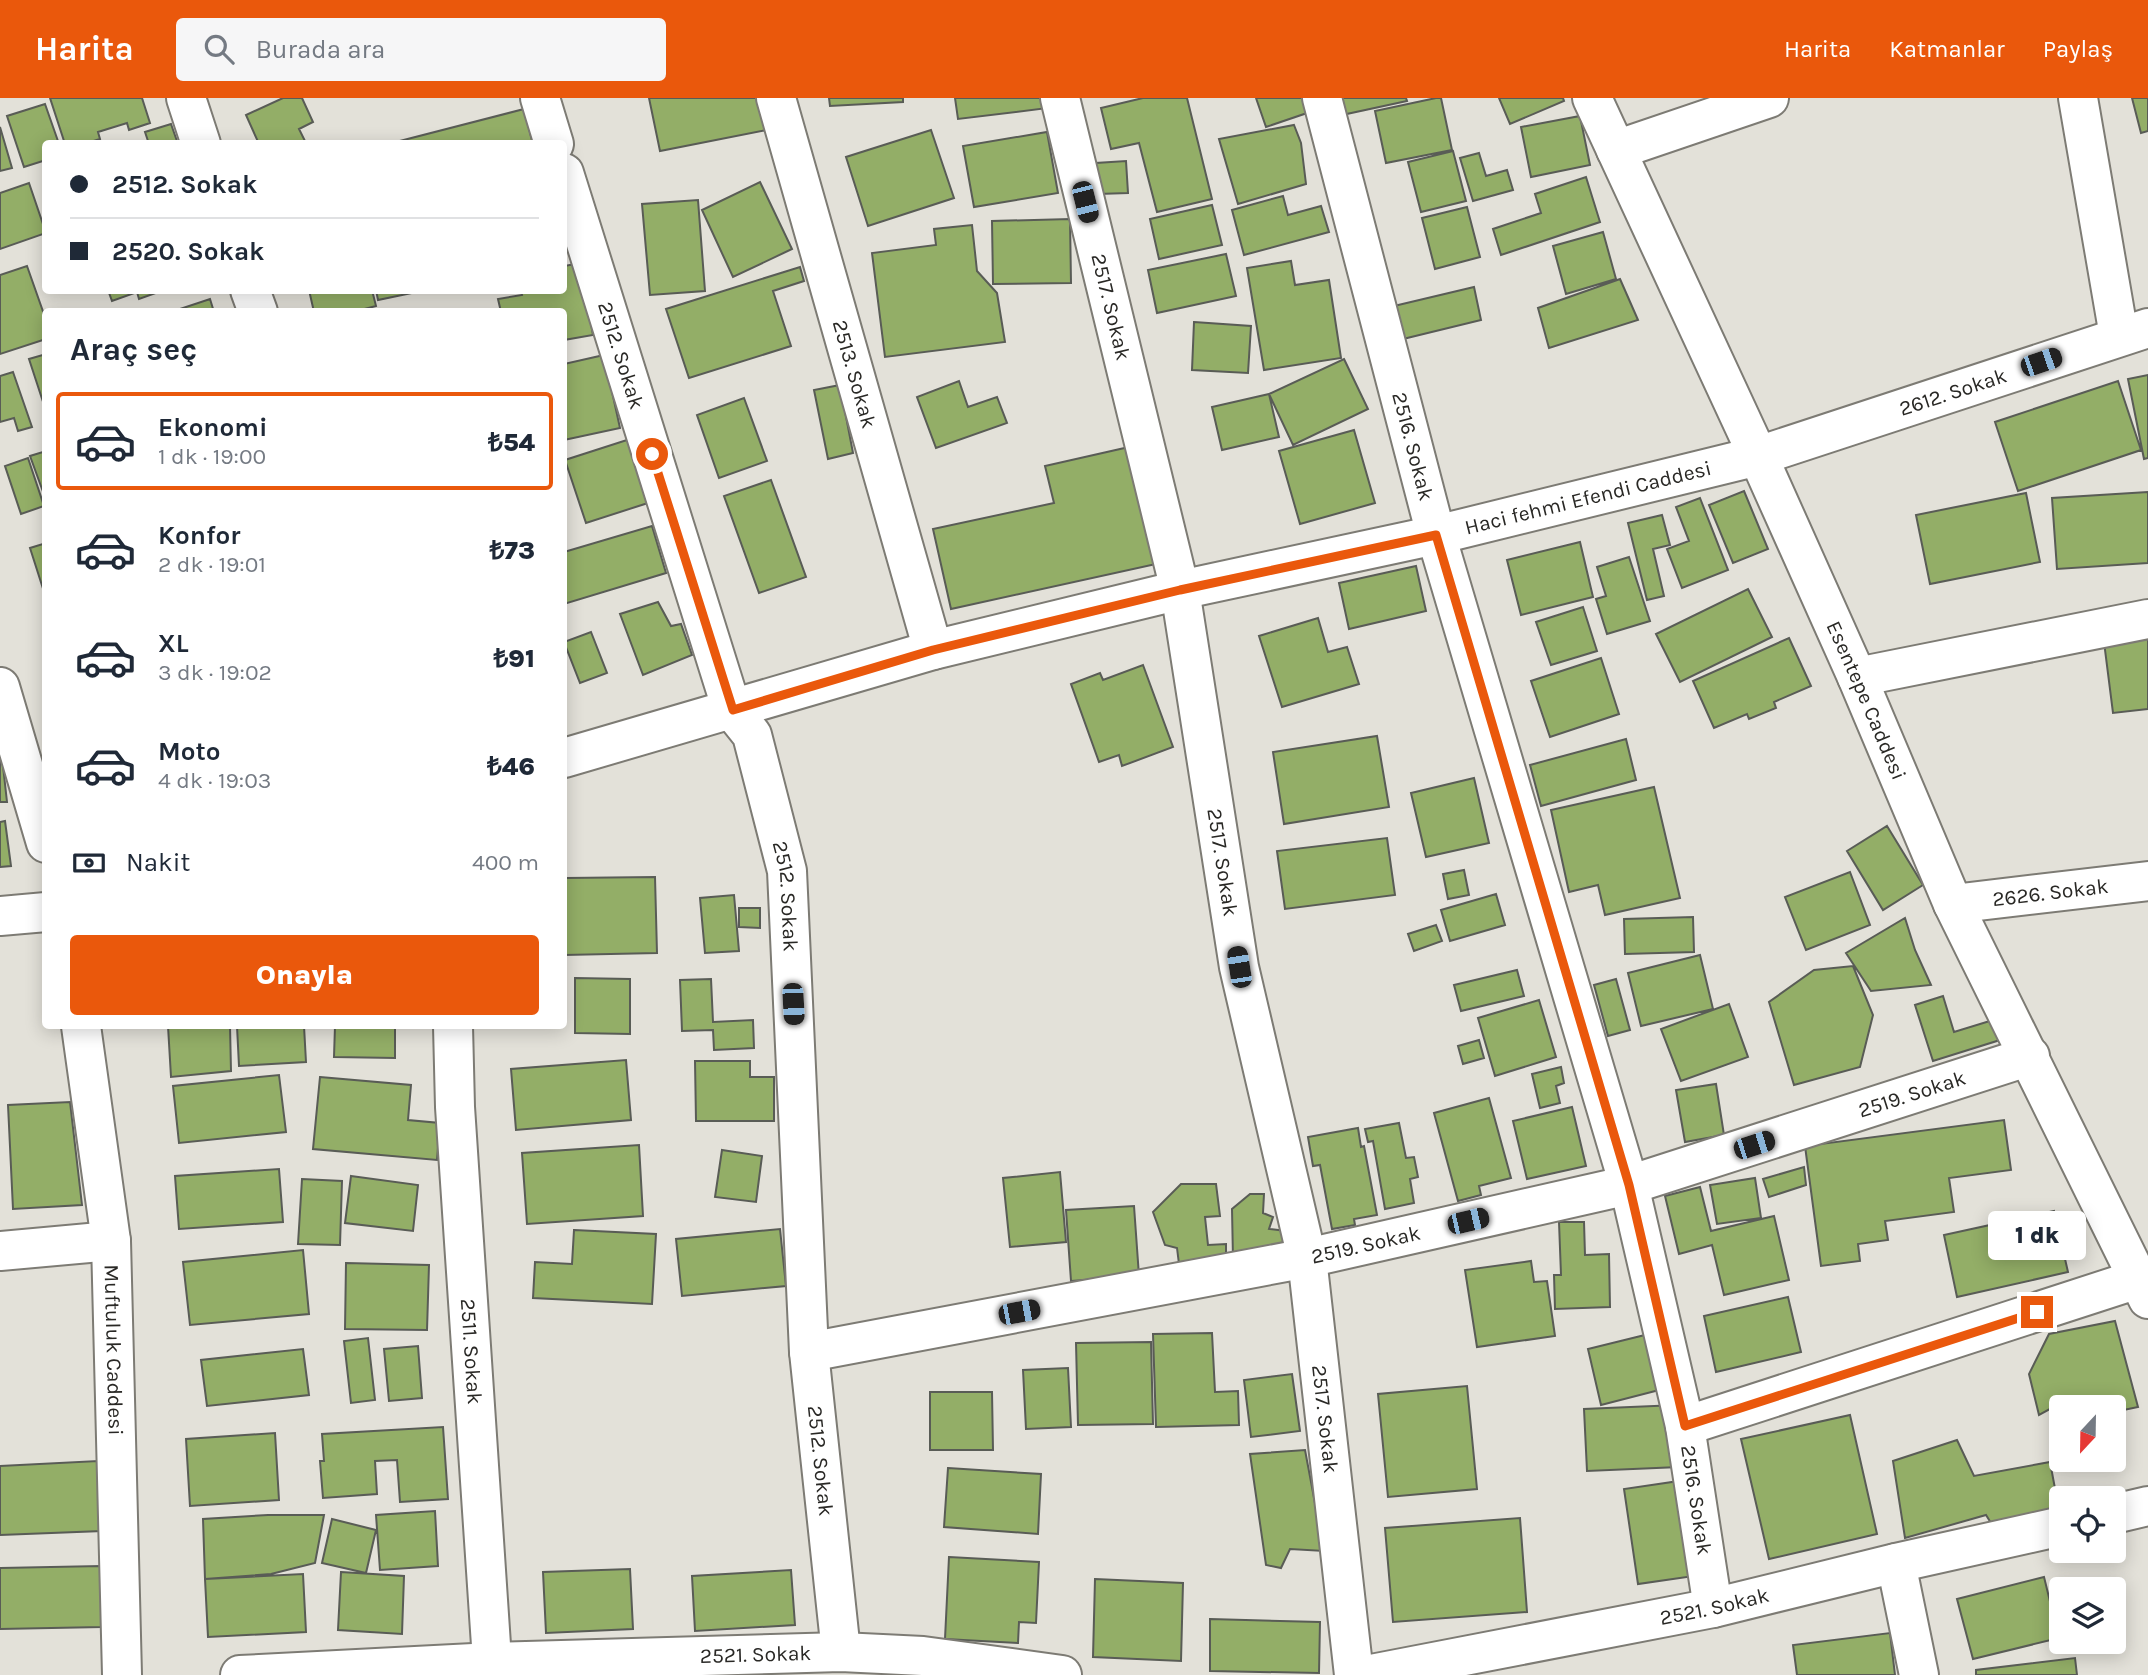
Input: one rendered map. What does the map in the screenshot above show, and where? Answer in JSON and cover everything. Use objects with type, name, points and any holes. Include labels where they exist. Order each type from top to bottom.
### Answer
[{"type":"street","points":[[186,98],[200,140]]},
{"type":"street","points":[[540,98],[553,140]]},
{"type":"street","name":"2513. Sokak","points":[[776,98],[933,650]]},
{"type":"street","name":"2517. Sokak","points":[[1060,98],[1180,590],[1239,967],[1307,1258],[1354,1675]]},
{"type":"street","name":"2516. Sokak","points":[[1322,98],[1436,535],[1629,1185],[1685,1426],[1713,1608]]},
{"type":"street","name":"Esentepe Caddesi","points":[[1591,98],[1758,456],[1857,677],[1953,904],[2143,1289]]},
{"type":"street","points":[[1616,150],[1769,98]]},
{"type":"street","points":[[2078,98],[2133,332]]},
{"type":"street","name":"2512. Sokak","points":[[567,183],[733,710],[752,735],[787,871],[810,1352],[841,1652]]},
{"type":"street","name":"2612. Sokak","points":[[1758,456],[2133,332]]},
{"type":"street","name":"Haci fehmi Efendi Caddesi","points":[[567,757],[933,650],[1180,590],[1436,535],[1758,456]]},
{"type":"street","points":[[1857,677],[2148,619]]},
{"type":"street","points":[[0,687],[42,829]]},
{"type":"street","name":"2626. Sokak","points":[[1953,904],[2148,881]]},
{"type":"street","points":[[0,916],[42,912]]},
{"type":"street","name":"Muftuluk Caddesi","points":[[81,1029],[111,1241],[122,1675]]},
{"type":"street","name":"2511. Sokak","points":[[453,1029],[455,1107],[493,1669]]},
{"type":"street","name":"2519. Sokak","points":[[810,1352],[1307,1258],[1629,1185],[2030,1056]]},
{"type":"street","points":[[0,1251],[111,1241]]},
{"type":"street","points":[[1685,1426],[2143,1289]]},
{"type":"street","points":[[2126,1511],[2148,1506]]},
{"type":"street","name":"2521. Sokak","points":[[1366,1675],[1514,1662],[1713,1608],[2049,1529]]},
{"type":"street","points":[[1896,1563],[1919,1675]]},
{"type":"street","name":"2521. Sokak","points":[[240,1675],[493,1669],[841,1652],[923,1666],[1062,1675]]},
{"type":"building","points":[[50,98],[142,98],[150,123],[129,130],[127,123],[98,132],[100,139],[97,140],[64,140]]},
{"type":"building","points":[[283,98],[302,98],[313,122],[299,129],[304,140],[257,140],[246,115]]},
{"type":"building","points":[[649,98],[761,98],[767,130],[660,151]]},
{"type":"building","points":[[829,98],[903,98],[903,102],[830,106]]},
{"type":"building","points":[[955,98],[1047,98],[1048,108],[958,119]]},
{"type":"building","points":[[1143,98],[1187,98],[1212,199],[1157,212],[1139,143],[1111,149],[1101,108]]},
{"type":"building","points":[[1256,98],[1306,98],[1310,112],[1266,127]]},
{"type":"building","points":[[1338,98],[1406,98],[1407,101],[1342,115]]},
{"type":"building","points":[[1441,98],[1452,150],[1386,163],[1375,111]]},
{"type":"building","points":[[1499,98],[1563,98],[1564,101],[1510,124]]},
{"type":"building","points":[[2132,98],[2148,98],[2148,131],[2141,133]]},
{"type":"building","points":[[45,104],[58,140],[42,140],[42,161],[24,167],[7,116]]},
{"type":"building","points":[[524,109],[532,140],[404,140]]},
{"type":"building","points":[[1580,116],[1590,165],[1531,177],[1521,127]]},
{"type":"building","points":[[171,124],[177,140],[148,140],[145,132]]},
{"type":"building","points":[[1294,125],[1301,143],[1306,184],[1238,204],[1219,139]]},
{"type":"building","points":[[0,127],[12,168],[0,171]]},
{"type":"building","points":[[931,130],[954,198],[868,226],[846,157]]},
{"type":"building","points":[[1047,132],[1058,193],[974,207],[963,146]]},
{"type":"building","points":[[1453,151],[1466,201],[1421,212],[1408,162]]},
{"type":"building","points":[[1479,153],[1486,176],[1507,170],[1513,190],[1473,201],[1460,158]]},
{"type":"building","points":[[1126,161],[1128,193],[1098,194],[1096,163]]},
{"type":"building","points":[[1586,177],[1600,222],[1501,255],[1493,229],[1541,213],[1535,194]]},
{"type":"building","points":[[760,182],[792,249],[733,277],[702,210]]},
{"type":"building","points":[[29,183],[42,221],[42,234],[0,249],[0,193]]},
{"type":"building","points":[[1283,196],[1288,215],[1321,206],[1329,232],[1244,255],[1232,210]]},
{"type":"building","points":[[698,200],[705,291],[650,295],[642,204]]},
{"type":"building","points":[[1212,205],[1222,245],[1159,259],[1150,219]]},
{"type":"building","points":[[1467,207],[1480,257],[1435,269],[1422,218]]},
{"type":"building","points":[[1070,219],[1071,283],[993,284],[992,221]]},
{"type":"building","points":[[972,225],[977,271],[997,293],[1005,342],[885,357],[872,253],[936,245],[934,229]]},
{"type":"building","points":[[1603,232],[1616,279],[1566,294],[1553,246]]},
{"type":"building","points":[[1226,254],[1236,296],[1157,313],[1148,270]]},
{"type":"building","points":[[1291,261],[1295,285],[1329,280],[1341,358],[1264,370],[1247,268]]},
{"type":"building","points":[[581,263],[593,335],[567,339],[567,308],[500,308],[498,299],[522,294],[567,294],[567,265]]},
{"type":"building","points":[[27,266],[42,309],[42,340],[0,354],[0,275]]},
{"type":"building","points":[[800,267],[804,281],[773,291],[791,346],[689,378],[666,309]]},
{"type":"building","points":[[1620,279],[1638,320],[1549,348],[1538,308]]},
{"type":"building","points":[[1474,287],[1481,320],[1403,339],[1394,306]]},
{"type":"building","points":[[109,294],[131,294],[112,301]]},
{"type":"building","points":[[138,294],[153,294],[139,299]]},
{"type":"building","points":[[310,294],[373,294],[376,306],[368,308],[313,308]]},
{"type":"building","points":[[377,294],[407,294],[378,300]]},
{"type":"building","points":[[210,299],[213,308],[183,308]]},
{"type":"building","points":[[1194,322],[1251,326],[1248,373],[1192,370]]},
{"type":"building","points":[[42,355],[42,399],[29,359]]},
{"type":"building","points":[[604,355],[620,428],[567,439],[567,363]]},
{"type":"building","points":[[1344,359],[1368,409],[1293,445],[1269,394]]},
{"type":"building","points":[[13,372],[32,427],[18,431],[14,418],[0,422],[0,376]]},
{"type":"building","points":[[2148,375],[2148,458],[2144,459],[2128,379]]},
{"type":"building","points":[[959,381],[968,407],[997,397],[1007,423],[936,448],[917,397]]},
{"type":"building","points":[[2118,381],[2141,450],[2018,491],[1995,422]]},
{"type":"building","points":[[840,385],[853,453],[828,459],[814,390]]},
{"type":"building","points":[[1269,394],[1279,437],[1222,450],[1212,407]]},
{"type":"building","points":[[744,398],[767,461],[719,478],[697,415]]},
{"type":"building","points":[[1354,430],[1375,503],[1300,524],[1279,451]]},
{"type":"building","points":[[630,439],[651,502],[586,523],[567,459]]},
{"type":"building","points":[[1129,447],[1156,564],[951,609],[933,529],[1054,503],[1045,466]]},
{"type":"building","points":[[42,452],[42,489],[30,456]]},
{"type":"building","points":[[28,458],[42,507],[21,514],[5,466]]},
{"type":"building","points":[[771,480],[806,577],[759,593],[724,496]]},
{"type":"building","points":[[1744,491],[1768,549],[1733,563],[1709,505]]},
{"type":"building","points":[[2148,492],[2148,563],[2057,569],[2052,498]]},
{"type":"building","points":[[2026,493],[2040,562],[1930,584],[1916,515]]},
{"type":"building","points":[[1700,498],[1728,570],[1682,588],[1667,549],[1689,541],[1676,507]]},
{"type":"building","points":[[1662,515],[1670,545],[1653,549],[1664,596],[1647,600],[1628,523]]},
{"type":"building","points":[[652,526],[666,573],[567,603],[567,551]]},
{"type":"building","points":[[1580,542],[1593,597],[1521,615],[1507,560]]},
{"type":"building","points":[[42,544],[42,586],[30,548]]},
{"type":"building","points":[[1629,557],[1650,621],[1607,634],[1596,599],[1606,596],[1597,567]]},
{"type":"building","points":[[1416,566],[1426,611],[1349,629],[1339,583]]},
{"type":"building","points":[[1748,589],[1772,637],[1680,682],[1656,634]]},
{"type":"building","points":[[658,602],[671,626],[681,624],[692,655],[643,675],[620,614]]},
{"type":"building","points":[[1583,607],[1597,651],[1551,665],[1536,622]]},
{"type":"building","points":[[1318,618],[1328,652],[1347,647],[1359,684],[1282,707],[1259,636]]},
{"type":"building","points":[[591,632],[607,673],[580,683],[567,650],[567,641]]},
{"type":"building","points":[[2148,637],[2148,709],[2113,713],[2104,642]]},
{"type":"building","points":[[1789,638],[1811,686],[1774,702],[1776,708],[1749,719],[1747,714],[1714,728],[1693,681]]},
{"type":"building","points":[[1601,658],[1619,714],[1550,737],[1531,681]]},
{"type":"building","points":[[1143,665],[1173,747],[1122,766],[1119,755],[1099,762],[1071,684],[1100,673],[1103,680]]},
{"type":"building","points":[[1377,736],[1389,807],[1284,824],[1273,752]]},
{"type":"building","points":[[1626,739],[1636,780],[1541,806],[1530,765]]},
{"type":"building","points":[[2,757],[7,802],[0,802]]},
{"type":"building","points":[[1474,778],[1489,843],[1426,857],[1411,793]]},
{"type":"building","points":[[1654,787],[1680,898],[1605,915],[1598,885],[1569,892],[1551,810]]},
{"type":"building","points":[[5,821],[11,866],[0,867],[0,822]]},
{"type":"building","points":[[1887,826],[1923,885],[1883,910],[1847,851]]},
{"type":"building","points":[[1387,838],[1395,895],[1285,909],[1277,851]]},
{"type":"building","points":[[1464,870],[1469,895],[1448,899],[1443,874]]},
{"type":"building","points":[[1850,872],[1870,925],[1806,950],[1785,897]]},
{"type":"building","points":[[655,877],[657,953],[567,955],[567,878]]},
{"type":"building","points":[[1496,894],[1505,925],[1450,941],[1441,910]]},
{"type":"building","points":[[734,895],[739,951],[705,953],[700,898]]},
{"type":"building","points":[[739,908],[760,908],[760,928],[739,927]]},
{"type":"building","points":[[1693,917],[1694,952],[1625,954],[1624,919]]},
{"type":"building","points":[[1905,918],[1915,950],[1931,985],[1871,991],[1846,953]]},
{"type":"building","points":[[1436,925],[1442,941],[1414,951],[1408,934]]},
{"type":"building","points":[[1700,955],[1713,1009],[1641,1026],[1628,973]]},
{"type":"building","points":[[1853,966],[1873,1015],[1860,1067],[1794,1085],[1769,1002],[1814,970]]},
{"type":"building","points":[[1517,970],[1524,996],[1461,1011],[1454,985]]},
{"type":"building","points":[[575,978],[630,979],[630,1034],[575,1033]]},
{"type":"building","points":[[711,979],[713,1022],[753,1020],[754,1048],[714,1050],[713,1030],[682,1031],[680,980]]},
{"type":"building","points":[[1616,979],[1630,1030],[1608,1036],[1594,985]]},
{"type":"building","points":[[1943,996],[1954,1032],[1993,1020],[2000,1040],[1933,1061],[1915,1005]]},
{"type":"building","points":[[1539,1000],[1556,1057],[1495,1076],[1478,1018]]},
{"type":"building","points":[[1729,1004],[1748,1057],[1681,1081],[1661,1029]]},
{"type":"building","points":[[168,1029],[230,1029],[231,1071],[171,1077]]},
{"type":"building","points":[[237,1029],[304,1029],[306,1062],[239,1066]]},
{"type":"building","points":[[335,1029],[395,1029],[395,1058],[334,1057]]},
{"type":"building","points":[[1479,1040],[1484,1058],[1463,1064],[1458,1046]]},
{"type":"building","points":[[626,1060],[631,1120],[516,1130],[511,1069]]},
{"type":"building","points":[[695,1061],[750,1061],[750,1077],[774,1077],[774,1121],[696,1121]]},
{"type":"building","points":[[1561,1067],[1564,1083],[1556,1086],[1560,1103],[1540,1108],[1532,1074]]},
{"type":"building","points":[[279,1075],[286,1132],[179,1143],[173,1086]]},
{"type":"building","points":[[320,1077],[411,1085],[408,1120],[440,1123],[437,1160],[313,1149]]},
{"type":"building","points":[[1716,1084],[1724,1135],[1685,1142],[1676,1090]]},
{"type":"building","points":[[1489,1098],[1511,1178],[1479,1186],[1481,1195],[1458,1201],[1434,1113]]},
{"type":"building","points":[[70,1102],[82,1205],[13,1209],[8,1105]]},
{"type":"building","points":[[1572,1107],[1586,1166],[1527,1179],[1513,1121]]},
{"type":"building","points":[[2004,1120],[2011,1170],[1949,1178],[1954,1212],[1885,1221],[1888,1240],[1858,1244],[1860,1261],[1821,1266],[1805,1146]]},
{"type":"building","points":[[1399,1123],[1406,1158],[1414,1157],[1418,1177],[1410,1179],[1414,1203],[1385,1209],[1373,1141],[1368,1142],[1365,1129]]},
{"type":"building","points":[[1358,1128],[1377,1215],[1354,1219],[1355,1225],[1332,1229],[1320,1165],[1313,1166],[1308,1137]]},
{"type":"building","points":[[639,1145],[643,1216],[527,1224],[522,1153]]},
{"type":"building","points":[[722,1150],[762,1156],[756,1202],[715,1197]]},
{"type":"building","points":[[1804,1167],[1806,1185],[1769,1197],[1763,1179]]},
{"type":"building","points":[[279,1169],[283,1222],[179,1229],[175,1176]]},
{"type":"building","points":[[1060,1172],[1066,1242],[1010,1247],[1003,1178]]},
{"type":"building","points":[[351,1176],[418,1185],[413,1231],[345,1223]]},
{"type":"building","points":[[1755,1178],[1761,1218],[1717,1224],[1710,1185]]},
{"type":"building","points":[[302,1179],[342,1181],[340,1245],[298,1244]]},
{"type":"building","points":[[1181,1184],[1216,1184],[1220,1216],[1205,1217],[1208,1245],[1226,1244],[1226,1268],[1180,1272],[1177,1248],[1165,1245],[1153,1212]]},
{"type":"building","points":[[1700,1187],[1711,1231],[1774,1216],[1789,1280],[1724,1295],[1712,1245],[1679,1254],[1665,1196]]},
{"type":"building","points":[[1250,1194],[1264,1194],[1263,1213],[1273,1217],[1269,1229],[1286,1231],[1285,1250],[1233,1259],[1232,1209]]},
{"type":"building","points":[[1134,1206],[1139,1276],[1071,1281],[1066,1210]]},
{"type":"building","points":[[2054,1211],[2068,1272],[1957,1297],[1944,1235]]},
{"type":"building","points":[[1559,1222],[1584,1222],[1585,1255],[1609,1254],[1610,1307],[1555,1309],[1554,1275],[1561,1275]]},
{"type":"building","points":[[780,1229],[786,1286],[682,1296],[676,1239]]},
{"type":"building","points":[[574,1230],[656,1234],[652,1304],[533,1298],[535,1262],[572,1264]]},
{"type":"building","points":[[303,1250],[309,1314],[190,1325],[183,1262]]},
{"type":"building","points":[[1531,1261],[1534,1282],[1547,1281],[1555,1336],[1477,1347],[1465,1270]]},
{"type":"building","points":[[346,1263],[429,1265],[427,1330],[345,1329]]},
{"type":"building","points":[[1788,1297],[1801,1352],[1716,1372],[1704,1316]]},
{"type":"building","points":[[2115,1321],[2138,1407],[2126,1410],[2126,1395],[2049,1395],[2049,1409],[2039,1415],[2029,1374],[2049,1334]]},
{"type":"building","points":[[1212,1333],[1215,1392],[1238,1391],[1239,1425],[1156,1427],[1153,1334]]},
{"type":"building","points":[[1653,1333],[1667,1388],[1601,1405],[1588,1349]]},
{"type":"building","points":[[368,1338],[375,1400],[351,1403],[344,1341]]},
{"type":"building","points":[[1151,1342],[1153,1424],[1078,1425],[1076,1343]]},
{"type":"building","points":[[418,1346],[422,1398],[389,1401],[384,1349]]},
{"type":"building","points":[[303,1349],[309,1395],[207,1406],[201,1360]]},
{"type":"building","points":[[1068,1368],[1071,1427],[1026,1429],[1023,1370]]},
{"type":"building","points":[[1292,1374],[1300,1431],[1251,1437],[1244,1380]]},
{"type":"building","points":[[1467,1386],[1477,1489],[1388,1497],[1378,1394]]},
{"type":"building","points":[[930,1392],[992,1392],[993,1450],[930,1450]]},
{"type":"building","points":[[1677,1405],[1679,1467],[1587,1471],[1584,1409]]},
{"type":"building","points":[[1850,1415],[1877,1534],[1769,1559],[1741,1439]]},
{"type":"building","points":[[443,1427],[448,1499],[400,1502],[397,1460],[375,1461],[377,1494],[323,1498],[320,1461],[324,1461],[322,1434]]},
{"type":"building","points":[[275,1433],[279,1500],[190,1506],[186,1439]]},
{"type":"building","points":[[1957,1440],[1974,1476],[2049,1462],[2049,1472],[2052,1472],[2055,1486],[2049,1486],[2049,1518],[1996,1531],[1986,1515],[1905,1538],[1893,1461]]},
{"type":"building","points":[[1305,1450],[1324,1551],[1290,1549],[1281,1568],[1266,1565],[1250,1454]]},
{"type":"building","points":[[98,1461],[102,1531],[0,1535],[0,1466]]},
{"type":"building","points":[[948,1468],[1041,1474],[1038,1534],[944,1527]]},
{"type":"building","points":[[1686,1480],[1701,1575],[1638,1584],[1624,1489]]},
{"type":"building","points":[[435,1511],[438,1566],[380,1570],[376,1515]]},
{"type":"building","points":[[324,1515],[315,1563],[271,1574],[205,1579],[203,1519]]},
{"type":"building","points":[[1520,1518],[1527,1612],[1393,1622],[1385,1528]]},
{"type":"building","points":[[332,1519],[376,1530],[366,1573],[322,1563]]},
{"type":"building","points":[[949,1557],[1039,1562],[1036,1623],[1019,1622],[1018,1643],[945,1639]]},
{"type":"building","points":[[101,1566],[102,1627],[0,1629],[0,1568]]},
{"type":"building","points":[[630,1569],[633,1629],[546,1633],[543,1572]]},
{"type":"building","points":[[791,1570],[795,1625],[695,1631],[692,1576]]},
{"type":"building","points":[[341,1572],[404,1576],[402,1634],[338,1630]]},
{"type":"building","points":[[303,1574],[306,1632],[208,1637],[205,1579]]},
{"type":"building","points":[[2044,1577],[2049,1597],[2049,1640],[1973,1659],[1957,1599]]},
{"type":"building","points":[[1095,1579],[1183,1583],[1181,1661],[1093,1657]]},
{"type":"building","points":[[1210,1619],[1320,1622],[1319,1673],[1210,1671]]},
{"type":"building","points":[[1890,1633],[1895,1675],[1797,1675],[1793,1645]]},
{"type":"building","points":[[2075,1658],[2077,1675],[1976,1675],[1976,1670]]},
{"type":"route","points":[[652,454],[733,710],[933,650],[1180,590],[1436,535],[1629,1185],[1685,1426],[2037,1312]]}]
